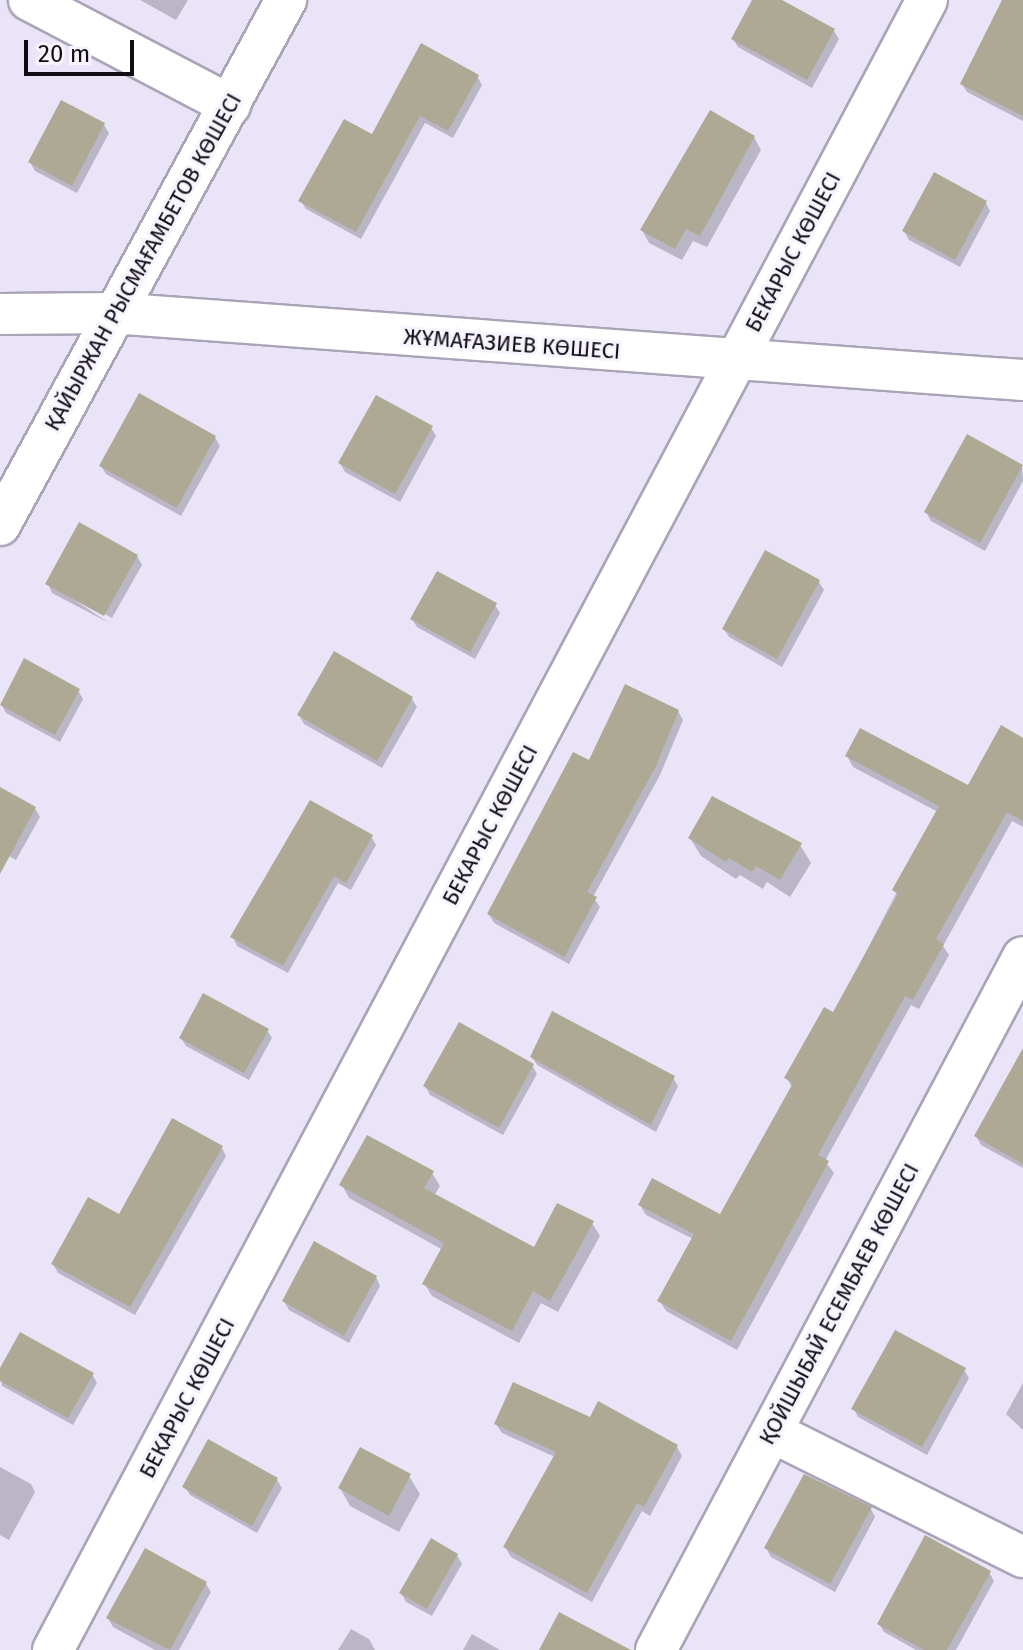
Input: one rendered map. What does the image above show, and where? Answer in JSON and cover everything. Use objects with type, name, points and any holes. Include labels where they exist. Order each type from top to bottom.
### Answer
[{"type":"street","points":[[29,0],[230,105]]},
{"type":"street","name":"ҚАЙЫРЖАН РЫСМАҒАМБЕТОВ КӨШЕСІ","points":[[0,525],[112,313],[286,0]]},
{"type":"street","name":"БЕКАРЫС КӨШЕСІ","points":[[53,1650],[927,0]]},
{"type":"street","name":"ЖҰМАҒАЗИЕВ КӨШЕСІ","points":[[0,314],[112,313],[1023,380]]},
{"type":"street","name":"ҚОЙШЫБАЙ ЕСЕМБАЕВ КӨШЕСІ","points":[[656,1650],[1023,957]]},
{"type":"street","points":[[772,1432],[1023,1557]]},
{"type":"building","points":[[752,0],[782,0],[835,29],[807,80],[731,39]]},
{"type":"building","points":[[1002,0],[1023,0],[1023,116],[960,84]]},
{"type":"building","points":[[421,43],[479,75],[448,131],[420,116],[356,232],[298,201],[344,119],[372,134]]},
{"type":"building","points":[[61,100],[105,123],[72,186],[28,162]]},
{"type":"building","points":[[710,110],[755,136],[700,236],[686,229],[675,249],[640,230]]},
{"type":"building","points":[[934,172],[987,201],[955,260],[902,231]]},
{"type":"building","points":[[139,393],[216,436],[177,508],[99,466]]},
{"type":"building","points":[[376,395],[433,426],[395,494],[338,463]]},
{"type":"building","points":[[967,434],[1023,465],[980,543],[924,512]]},
{"type":"building","points":[[79,522],[138,555],[104,616],[45,584]]},
{"type":"building","points":[[765,550],[820,580],[777,659],[722,629]]},
{"type":"building","points":[[437,571],[497,603],[470,652],[410,619]]},
{"type":"building","points":[[334,651],[413,697],[377,761],[297,715]]},
{"type":"building","points":[[24,658],[80,689],[55,735],[0,705]]},
{"type":"building","points":[[625,684],[679,710],[656,766],[587,892],[597,897],[564,957],[487,914],[573,752],[589,760]]},
{"type":"building","points":[[1001,725],[1023,738],[1023,821],[1007,812],[936,939],[944,944],[913,1000],[905,996],[818,1155],[829,1161],[731,1341],[657,1301],[694,1234],[638,1205],[652,1178],[720,1214],[793,1083],[784,1078],[824,1007],[833,1012],[898,894],[892,890],[939,806],[845,756],[860,728],[968,785]]},
{"type":"building","points":[[0,787],[36,807],[0,874]]},
{"type":"building","points":[[712,796],[802,843],[780,880],[756,866],[752,872],[729,858],[726,862],[688,838]]},
{"type":"building","points":[[310,800],[373,835],[346,883],[334,876],[283,966],[230,937]]},
{"type":"building","points":[[203,993],[269,1029],[244,1073],[179,1038]]},
{"type":"building","points":[[552,1011],[675,1076],[651,1125],[530,1057]]},
{"type":"building","points":[[459,1022],[534,1064],[499,1128],[423,1086]]},
{"type":"building","points":[[1023,1048],[1023,1164],[974,1136]]},
{"type":"building","points":[[172,1118],[223,1146],[130,1307],[51,1264],[88,1197],[119,1214]]},
{"type":"building","points":[[367,1135],[434,1171],[424,1188],[534,1247],[557,1203],[594,1221],[550,1301],[533,1291],[512,1331],[422,1284],[444,1243],[339,1185]]},
{"type":"building","points":[[314,1241],[377,1276],[344,1336],[282,1301]]},
{"type":"building","points":[[895,1330],[966,1368],[922,1447],[851,1409]]},
{"type":"building","points":[[20,1332],[94,1373],[68,1418],[0,1381],[0,1368]]},
{"type":"building","points":[[513,1382],[590,1417],[598,1401],[678,1445],[644,1507],[637,1503],[587,1593],[503,1547],[556,1452],[494,1424]]},
{"type":"building","points":[[208,1439],[278,1478],[252,1526],[182,1487]]},
{"type":"building","points":[[360,1447],[411,1474],[389,1516],[338,1488]]},
{"type":"building","points":[[804,1474],[872,1507],[830,1584],[764,1548]]},
{"type":"building","points":[[925,1535],[991,1571],[947,1650],[924,1650],[877,1624]]},
{"type":"building","points":[[431,1538],[458,1554],[427,1609],[399,1593]]},
{"type":"building","points":[[145,1548],[207,1582],[170,1650],[106,1618]]},
{"type":"building","points":[[559,1612],[631,1650],[539,1650]]}]
